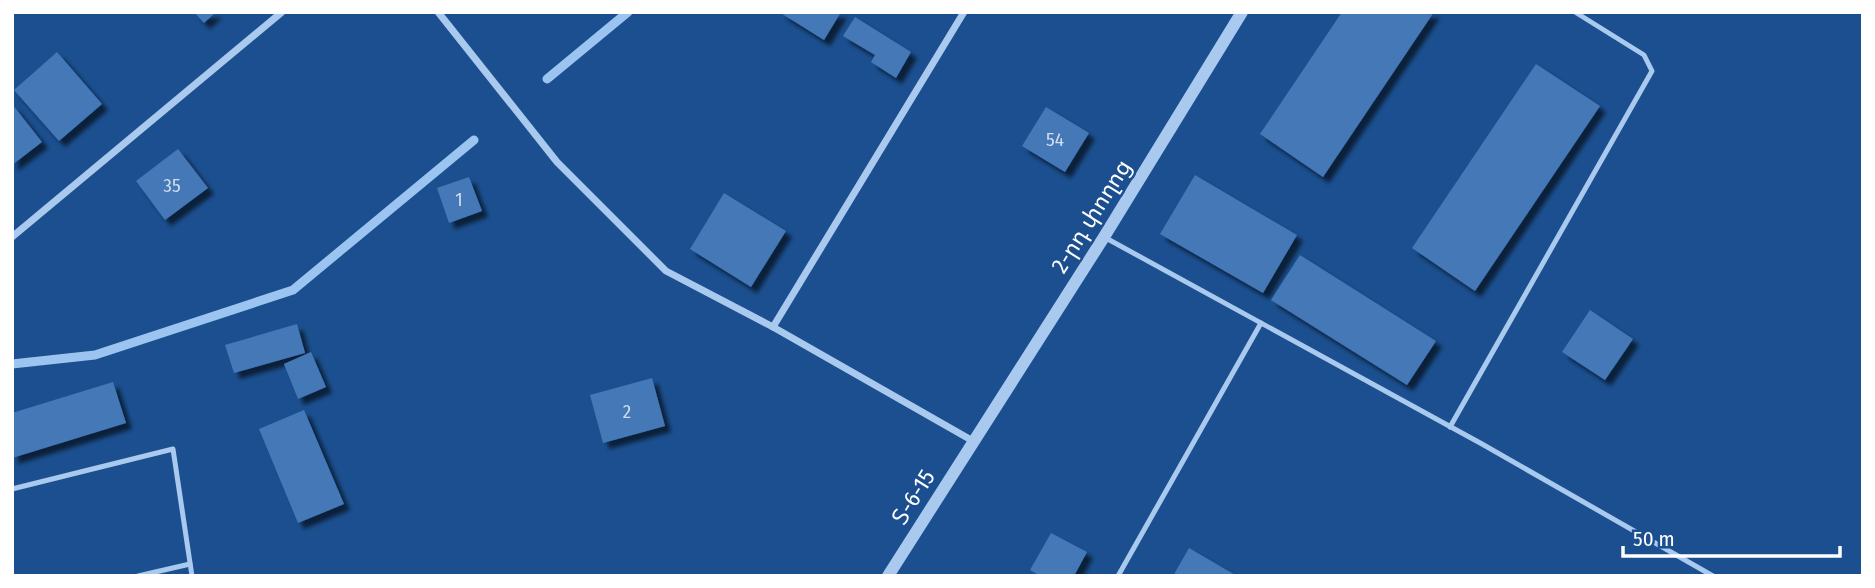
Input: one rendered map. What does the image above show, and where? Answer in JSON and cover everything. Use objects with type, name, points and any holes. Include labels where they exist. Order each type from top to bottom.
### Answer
[{"type":"street","points":[[12,237],[282,12]]},
{"type":"street","points":[[438,12],[557,162],[666,271],[772,327],[973,441]]},
{"type":"street","points":[[772,327],[964,12]]},
{"type":"street","name":"2-րդ փողոց","points":[[973,441],[1104,237],[1242,12]]},
{"type":"street","name":"Տ-6-15","points":[[888,576],[973,441]]},
{"type":"lane","points":[[1450,427],[1652,71],[1644,55],[1575,12]]},
{"type":"lane","points":[[1104,237],[1450,427],[1713,576]]},
{"type":"lane","points":[[1118,576],[1261,323]]},
{"type":"lane","points":[[12,488],[173,449],[192,576]]},
{"type":"lane","points":[[138,576],[190,564]]},
{"type":"building","points":[[194,12],[216,12],[204,23]]},
{"type":"building","points":[[779,12],[841,12],[824,40]]},
{"type":"building","points":[[1342,12],[1434,12],[1323,177],[1260,134]]},
{"type":"building","points":[[855,17],[911,52],[896,78],[871,62],[875,55],[843,36]]},
{"type":"building","points":[[57,52],[102,104],[59,141],[14,90]]},
{"type":"building","points":[[1536,64],[1600,106],[1475,291],[1412,248]]},
{"type":"building","points":[[12,104],[42,142],[12,165]]},
{"type":"building","points":[[1046,107],[1089,133],[1065,172],[1022,146]]},
{"type":"building","points":[[178,149],[208,188],[165,220],[136,181]]},
{"type":"building","points":[[1195,175],[1297,235],[1263,293],[1160,234]]},
{"type":"building","points":[[469,177],[482,211],[449,223],[437,188]]},
{"type":"building","points":[[724,193],[786,231],[751,287],[690,249]]},
{"type":"building","points":[[1300,255],[1436,341],[1407,385],[1271,300]]},
{"type":"building","points":[[1590,310],[1633,339],[1605,380],[1562,352]]},
{"type":"building","points":[[297,324],[305,353],[234,373],[225,345]]},
{"type":"building","points":[[311,352],[326,387],[298,399],[284,364]]},
{"type":"building","points":[[652,378],[665,426],[603,443],[590,395]]},
{"type":"building","points":[[113,382],[126,423],[12,458],[12,413]]},
{"type":"building","points":[[304,410],[344,504],[298,523],[259,429]]},
{"type":"building","points":[[1051,533],[1087,552],[1074,576],[1040,576],[1030,570]]},
{"type":"building","points":[[1189,548],[1237,576],[1173,576]]},
{"type":"waterway","points":[[547,79],[628,12]]},
{"type":"waterway","points":[[12,364],[95,355],[293,290],[474,140]]}]
